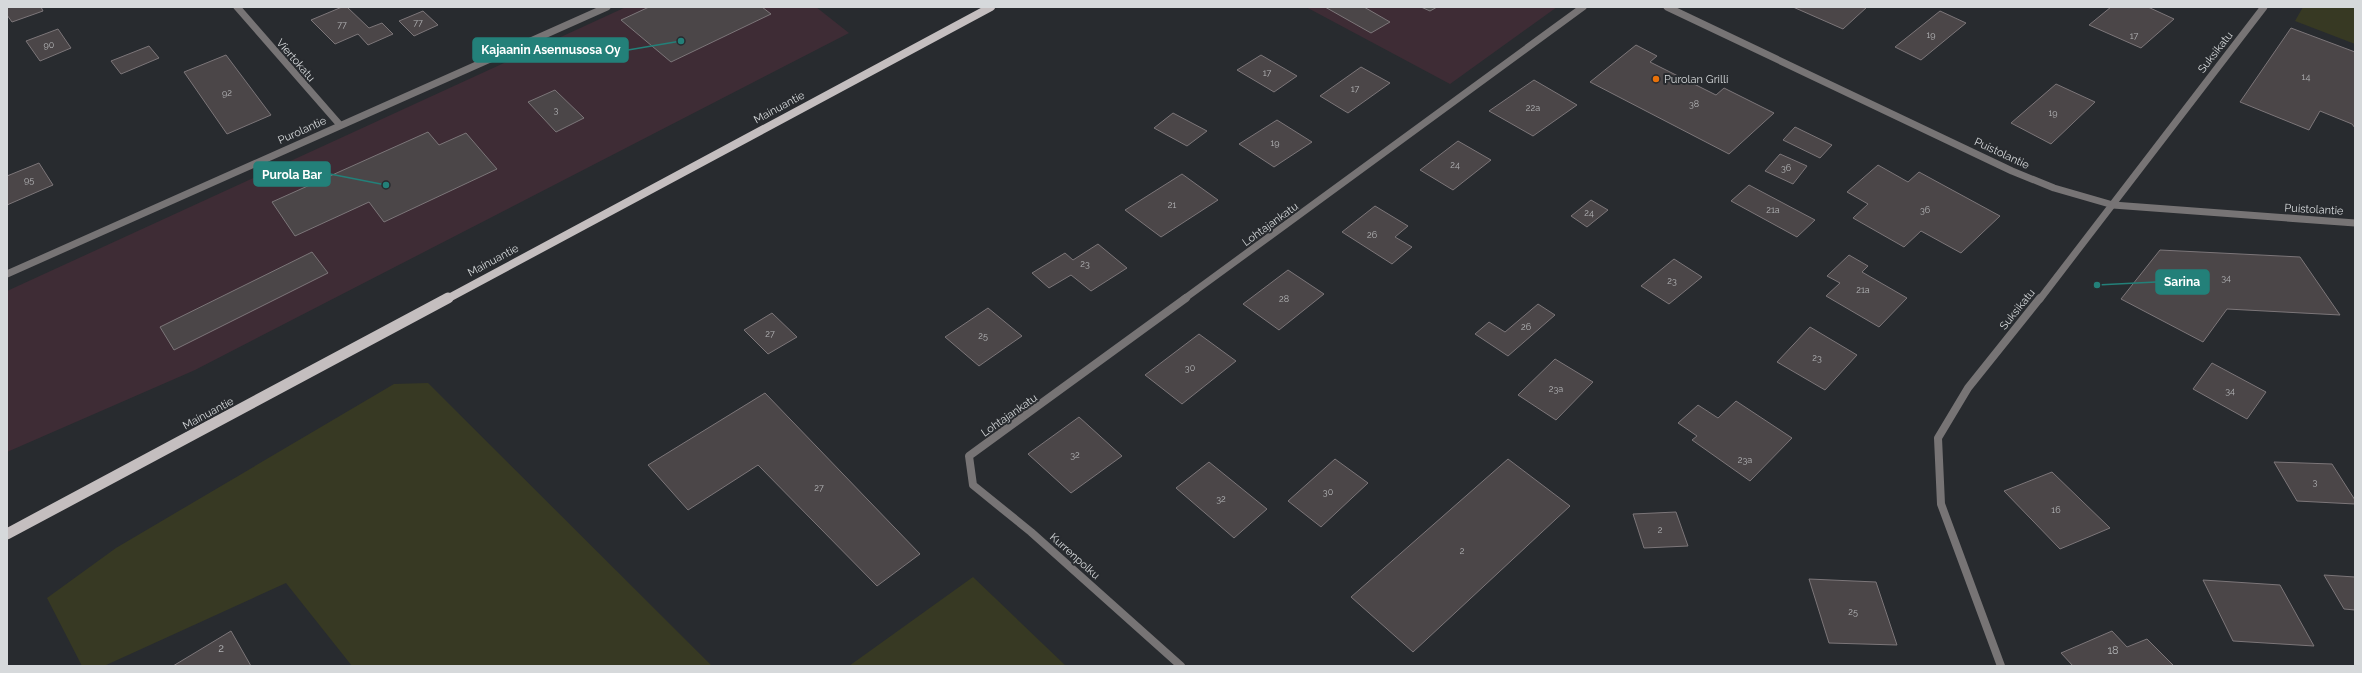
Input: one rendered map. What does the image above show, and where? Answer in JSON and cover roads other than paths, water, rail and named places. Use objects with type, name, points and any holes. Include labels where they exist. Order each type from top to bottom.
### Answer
[{"type":"main road","name":"Mainuantie","points":[[7,534],[991,7]]},
{"type":"street","name":"Viertokatu","points":[[237,7],[340,125]]},
{"type":"street","name":"Purolantie","points":[[7,274],[607,7]]},
{"type":"street","name":"Lohtajankatu","points":[[969,456],[1583,7]]},
{"type":"street","name":"Puistolantie","points":[[1667,7],[2012,171],[2054,188],[2113,205],[2202,213],[2355,223]]},
{"type":"street","name":"Suksikatu","points":[[2001,666],[1941,504],[1938,438],[1968,388],[2113,205],[2149,154],[2264,7]]},
{"type":"street","name":"Kurrenpolku","points":[[969,456],[973,485],[1031,532],[1181,666]]},
{"type":"place","name":"Kajaanin Asennusosa Oy","points":[[681,41]]},
{"type":"place","name":"Purolan Grilli","points":[[1656,79]]},
{"type":"place","name":"Purola Bar","points":[[386,185]]},
{"type":"place","name":"Sarina","points":[[2097,285]]}]
